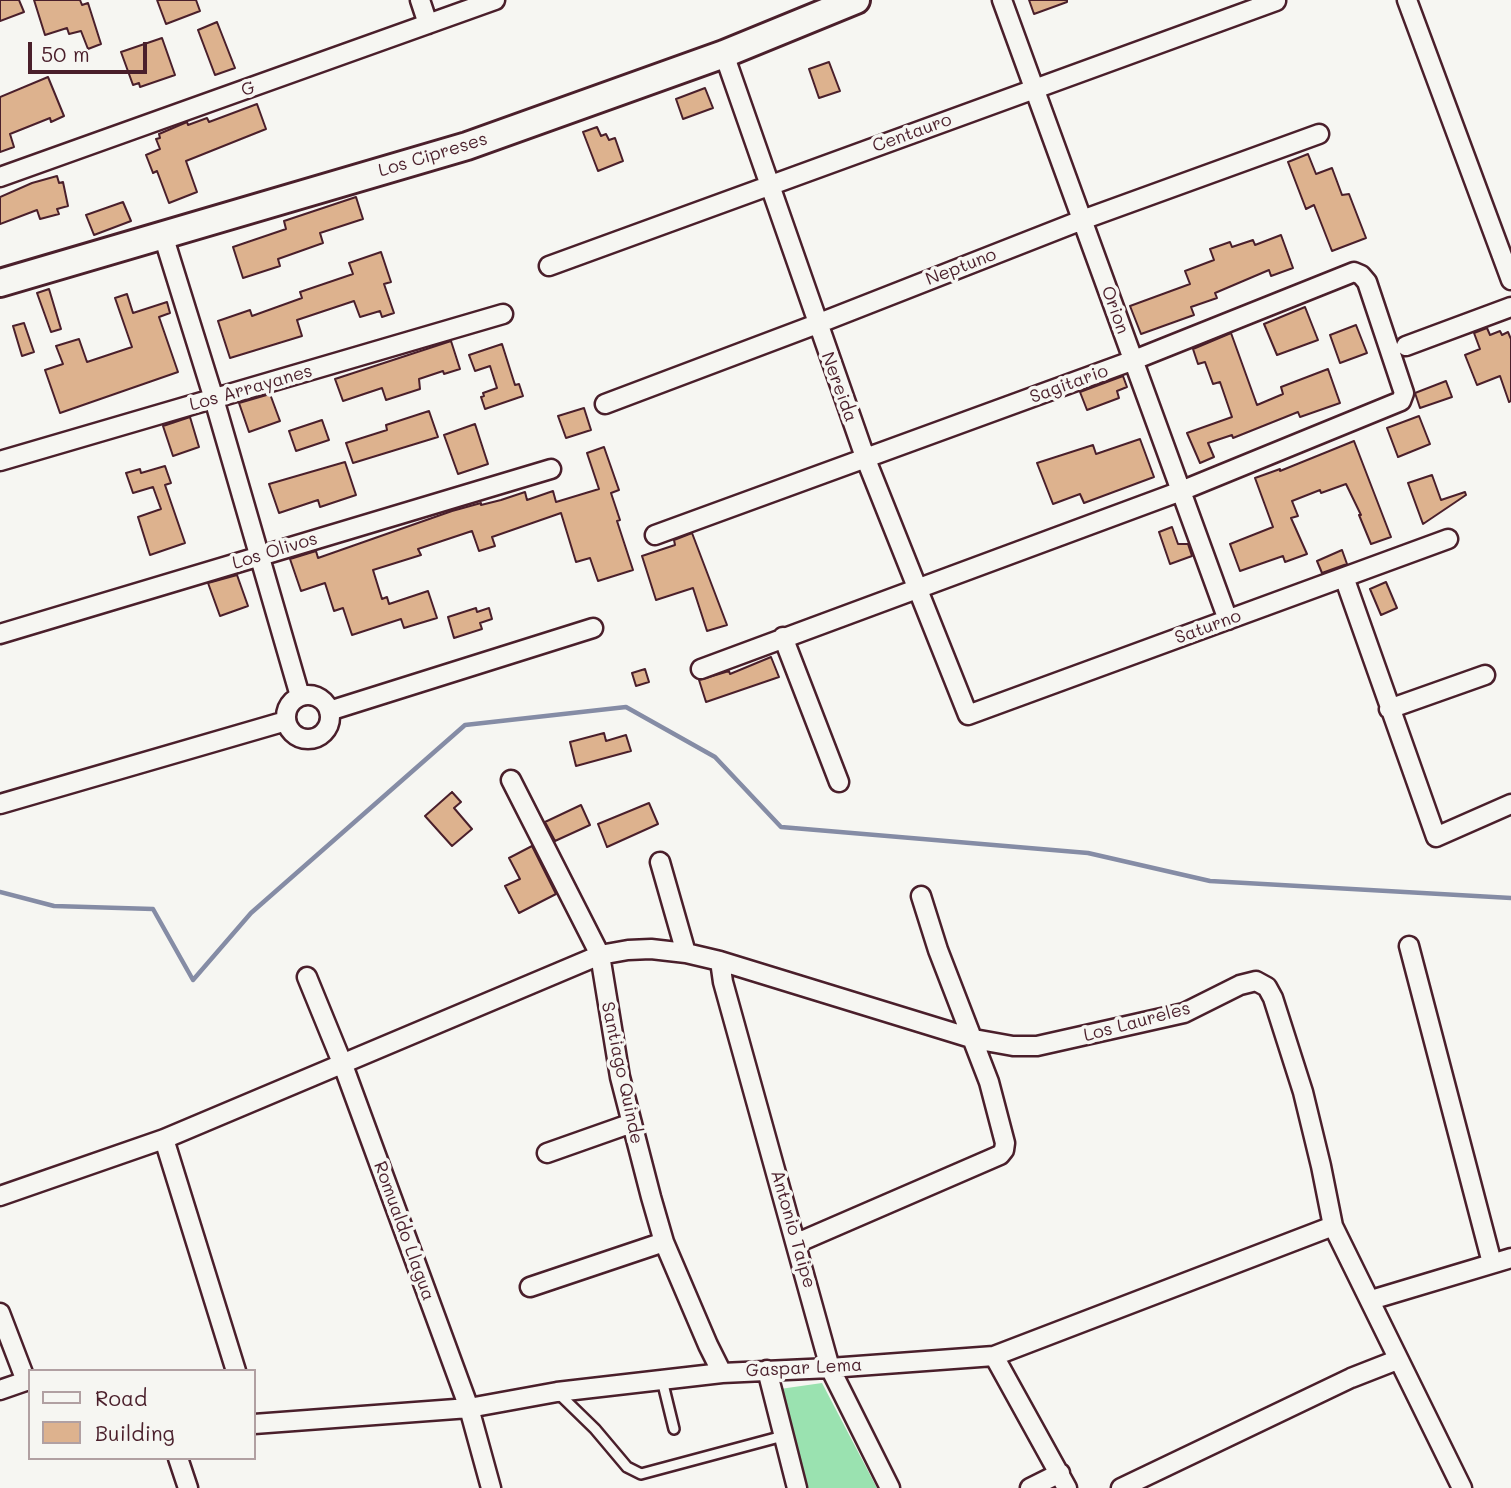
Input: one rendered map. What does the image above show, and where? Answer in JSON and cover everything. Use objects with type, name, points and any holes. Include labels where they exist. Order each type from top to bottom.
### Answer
[{"type":"street","points":[[420,0],[428,24]]},
{"type":"street","name":"G","points":[[0,177],[495,0]]},
{"type":"street","name":"Los Cipreses","points":[[0,284],[467,146],[724,54],[856,0]]},
{"type":"street","name":"Orion","points":[[1002,0],[1228,620]]},
{"type":"street","points":[[1407,0],[1511,280]]},
{"type":"street","name":"Centauro","points":[[549,266],[1276,1]]},
{"type":"street","name":"Nereida","points":[[724,54],[865,457],[968,715]]},
{"type":"street","name":"Neptuno","points":[[605,404],[1082,220],[1319,134]]},
{"type":"street","points":[[163,235],[214,399],[300,696]]},
{"type":"street","name":"Sagitario","points":[[655,535],[1134,360],[1354,272],[1361,275],[1367,282],[1404,393],[1401,401],[1181,491]]},
{"type":"street","points":[[1406,346],[1511,307]]},
{"type":"street","name":"Los Arrayanes","points":[[0,461],[503,314]]},
{"type":"street","name":"Los Olivos","points":[[0,634],[551,469]]},
{"type":"street","points":[[701,669],[1181,491]]},
{"type":"street","name":"Saturno","points":[[968,715],[1448,539]]},
{"type":"street","points":[[1344,577],[1436,837],[1511,804]]},
{"type":"street","points":[[329,711],[593,628]]},
{"type":"street","points":[[783,637],[839,782]]},
{"type":"street","points":[[1390,709],[1485,675]]},
{"type":"street","points":[[300,696],[321,699],[329,711],[330,718],[325,731],[313,738],[299,737],[293,733],[286,721],[289,706],[300,696]]},
{"type":"street","points":[[0,804],[286,721]]},
{"type":"street","name":"Santiago Quinde","points":[[511,780],[600,956],[620,1077],[664,1242],[722,1373]]},
{"type":"street","points":[[660,862],[686,953]]},
{"type":"street","points":[[797,1243],[1000,1155],[1004,1150],[989,1082],[937,950],[921,896]]},
{"type":"street","points":[[1409,946],[1492,1263]]},
{"type":"street","name":"Los Laureles","points":[[0,1196],[164,1139],[600,956],[628,950],[651,949],[686,953],[720,961],[974,1039],[1013,1046],[1037,1046],[1184,1013],[1249,981],[1261,983],[1267,987],[1273,998],[1303,1092],[1333,1226],[1462,1488]]},
{"type":"street","name":"Antonio Taipe","points":[[720,961],[723,982],[830,1368],[890,1488]]},
{"type":"street","name":"Romualdo Llagua","points":[[307,977],[343,1065],[468,1408],[491,1488]]},
{"type":"street","points":[[547,1153],[632,1123]]},
{"type":"street","points":[[164,1139],[235,1369]]},
{"type":"street","name":"Gaspar Lema","points":[[256,1424],[468,1408],[557,1392],[722,1373],[994,1356],[1333,1226]]},
{"type":"street","points":[[530,1287],[664,1242]]},
{"type":"street","points":[[1371,1300],[1511,1258]]},
{"type":"street","points":[[0,1313],[28,1381],[0,1390]]},
{"type":"street","points":[[994,1356],[1064,1481],[1030,1488]]},
{"type":"street","points":[[1121,1488],[1350,1378],[1397,1360]]},
{"type":"street","points":[[768,1370],[797,1488]]},
{"type":"street","points":[[179,1460],[188,1488]]},
{"type":"lane","points":[[662,1380],[674,1430]]},
{"type":"lane","points":[[557,1392],[595,1429],[626,1467],[641,1474],[783,1436]]},
{"type":"green space","points":[[822,1383],[877,1488],[805,1488],[780,1389]]},
{"type":"building","points":[[0,0],[19,0],[24,12],[0,21]]},
{"type":"building","points":[[34,0],[80,0],[82,5],[88,3],[101,44],[88,49],[81,31],[69,34],[67,28],[45,35]]},
{"type":"building","points":[[157,0],[196,0],[200,11],[166,24]]},
{"type":"building","points":[[1029,0],[1067,0],[1067,2],[1034,14]]},
{"type":"building","points":[[217,22],[235,68],[215,75],[198,30]]},
{"type":"building","points":[[162,38],[175,75],[140,87],[139,83],[133,85],[121,52]]},
{"type":"building","points":[[829,62],[840,91],[819,98],[809,69]]},
{"type":"building","points":[[48,77],[64,116],[51,122],[50,118],[10,134],[14,147],[0,152],[0,97]]},
{"type":"building","points":[[705,88],[713,108],[683,119],[676,99]]},
{"type":"building","points":[[257,104],[266,129],[186,161],[197,192],[169,203],[157,171],[153,173],[146,155],[160,149],[156,139],[160,138],[159,134],[187,122],[188,125],[207,118],[209,122]]},
{"type":"building","points":[[597,127],[601,136],[606,134],[609,140],[615,138],[623,161],[598,171],[583,132]]},
{"type":"building","points":[[1308,154],[1316,174],[1332,168],[1342,195],[1349,194],[1366,238],[1332,251],[1314,205],[1306,209],[1288,162]]},
{"type":"building","points":[[57,176],[59,183],[63,182],[68,206],[57,209],[59,214],[40,219],[37,210],[0,224],[0,197]]},
{"type":"building","points":[[356,197],[363,219],[320,233],[323,243],[278,259],[280,266],[243,278],[233,247],[286,229],[284,221]]},
{"type":"building","points":[[123,202],[131,221],[94,235],[86,215]]},
{"type":"building","points":[[1281,235],[1293,268],[1271,276],[1269,270],[1215,293],[1217,298],[1191,307],[1194,315],[1141,334],[1130,306],[1190,284],[1185,271],[1214,260],[1210,249],[1230,242],[1232,247],[1253,240],[1255,245]]},
{"type":"building","points":[[381,252],[391,282],[384,284],[394,313],[382,317],[380,311],[360,317],[354,301],[297,320],[302,336],[230,358],[218,321],[250,310],[252,316],[302,298],[300,292],[353,274],[349,263]]},
{"type":"building","points":[[49,289],[61,329],[51,332],[37,293]]},
{"type":"building","points":[[127,294],[133,313],[167,302],[170,313],[159,317],[178,372],[60,413],[45,370],[63,364],[56,346],[79,339],[87,362],[132,347],[115,298]]},
{"type":"building","points":[[1305,307],[1318,340],[1277,355],[1264,324]]},
{"type":"building","points":[[24,323],[34,352],[22,356],[13,326]]},
{"type":"building","points":[[1356,325],[1367,353],[1340,363],[1330,335]]},
{"type":"building","points":[[1487,328],[1490,335],[1500,331],[1502,335],[1508,332],[1511,339],[1509,402],[1500,376],[1477,385],[1465,355],[1480,349],[1474,333]]},
{"type":"building","points":[[1231,333],[1257,405],[1283,394],[1281,387],[1328,369],[1340,403],[1300,417],[1298,412],[1233,438],[1232,435],[1208,443],[1214,457],[1200,463],[1187,433],[1232,417],[1220,382],[1213,384],[1205,362],[1198,364],[1193,349]]},
{"type":"building","points":[[451,341],[460,369],[419,379],[420,389],[386,400],[382,388],[343,401],[335,379]]},
{"type":"building","points":[[502,344],[515,385],[519,384],[523,396],[485,409],[481,397],[484,396],[483,393],[497,388],[490,366],[475,371],[469,355]]},
{"type":"building","points":[[1123,376],[1127,387],[1117,391],[1119,398],[1087,410],[1080,392]]},
{"type":"building","points":[[1446,381],[1452,397],[1420,408],[1415,393]]},
{"type":"building","points":[[270,394],[280,421],[249,432],[239,403]]},
{"type":"building","points":[[584,408],[591,430],[566,438],[558,416]]},
{"type":"building","points":[[429,411],[438,437],[353,463],[346,443],[387,430],[386,425]]},
{"type":"building","points":[[1419,416],[1430,444],[1398,457],[1387,428]]},
{"type":"building","points":[[190,417],[199,447],[173,456],[163,426]]},
{"type":"building","points":[[322,420],[329,440],[296,451],[289,431]]},
{"type":"building","points":[[475,424],[488,464],[458,474],[444,435]]},
{"type":"building","points":[[1140,439],[1154,477],[1084,503],[1080,494],[1053,504],[1037,463],[1093,445],[1096,454]]},
{"type":"building","points":[[1354,441],[1391,537],[1371,544],[1346,484],[1292,501],[1298,516],[1291,518],[1307,554],[1285,562],[1283,556],[1240,571],[1230,544],[1273,527],[1255,478],[1280,471]]},
{"type":"building","points":[[604,447],[619,490],[611,493],[633,570],[598,581],[590,558],[576,562],[561,513],[492,537],[495,546],[479,551],[472,531],[418,549],[421,555],[373,570],[382,599],[387,597],[389,604],[428,591],[437,618],[404,628],[401,619],[352,635],[343,608],[334,611],[325,583],[301,591],[290,559],[316,551],[318,558],[452,511],[525,492],[527,500],[553,491],[556,502],[599,489],[587,453]]},
{"type":"building","points":[[345,462],[356,495],[320,507],[318,500],[279,513],[269,484]]},
{"type":"building","points":[[165,466],[171,483],[165,485],[185,543],[150,555],[138,517],[161,509],[153,487],[133,493],[126,473],[140,469],[141,473]]},
{"type":"building","points":[[1432,475],[1441,500],[1465,492],[1466,495],[1423,524],[1408,483]]},
{"type":"building","points":[[1172,527],[1178,544],[1188,544],[1192,556],[1170,564],[1159,532]]},
{"type":"building","points":[[692,533],[727,625],[707,631],[693,588],[656,600],[642,556],[675,545],[674,540]]},
{"type":"building","points":[[1342,550],[1347,564],[1322,573],[1317,561]]},
{"type":"building","points":[[237,575],[248,606],[220,616],[208,583]]},
{"type":"building","points":[[1386,582],[1397,608],[1381,615],[1370,589]]},
{"type":"building","points":[[476,608],[477,612],[489,608],[492,619],[480,623],[482,629],[454,638],[448,617]]},
{"type":"building","points":[[771,657],[779,677],[706,702],[699,680],[729,671],[730,674]]},
{"type":"building","points":[[645,669],[649,682],[636,686],[632,673]]},
{"type":"building","points":[[604,733],[606,741],[626,735],[631,751],[576,766],[570,742]]},
{"type":"building","points":[[452,792],[461,802],[454,808],[472,829],[452,846],[425,816]]},
{"type":"building","points":[[649,803],[658,824],[607,847],[598,824]]},
{"type":"building","points":[[581,805],[590,825],[555,841],[545,822]]},
{"type":"building","points":[[532,846],[556,894],[519,913],[505,886],[520,879],[509,858]]},
{"type":"waterway","points":[[0,892],[54,906],[153,909],[193,980],[251,913],[465,725],[626,707],[715,757],[781,827],[1088,853],[1210,881],[1511,898]]}]
